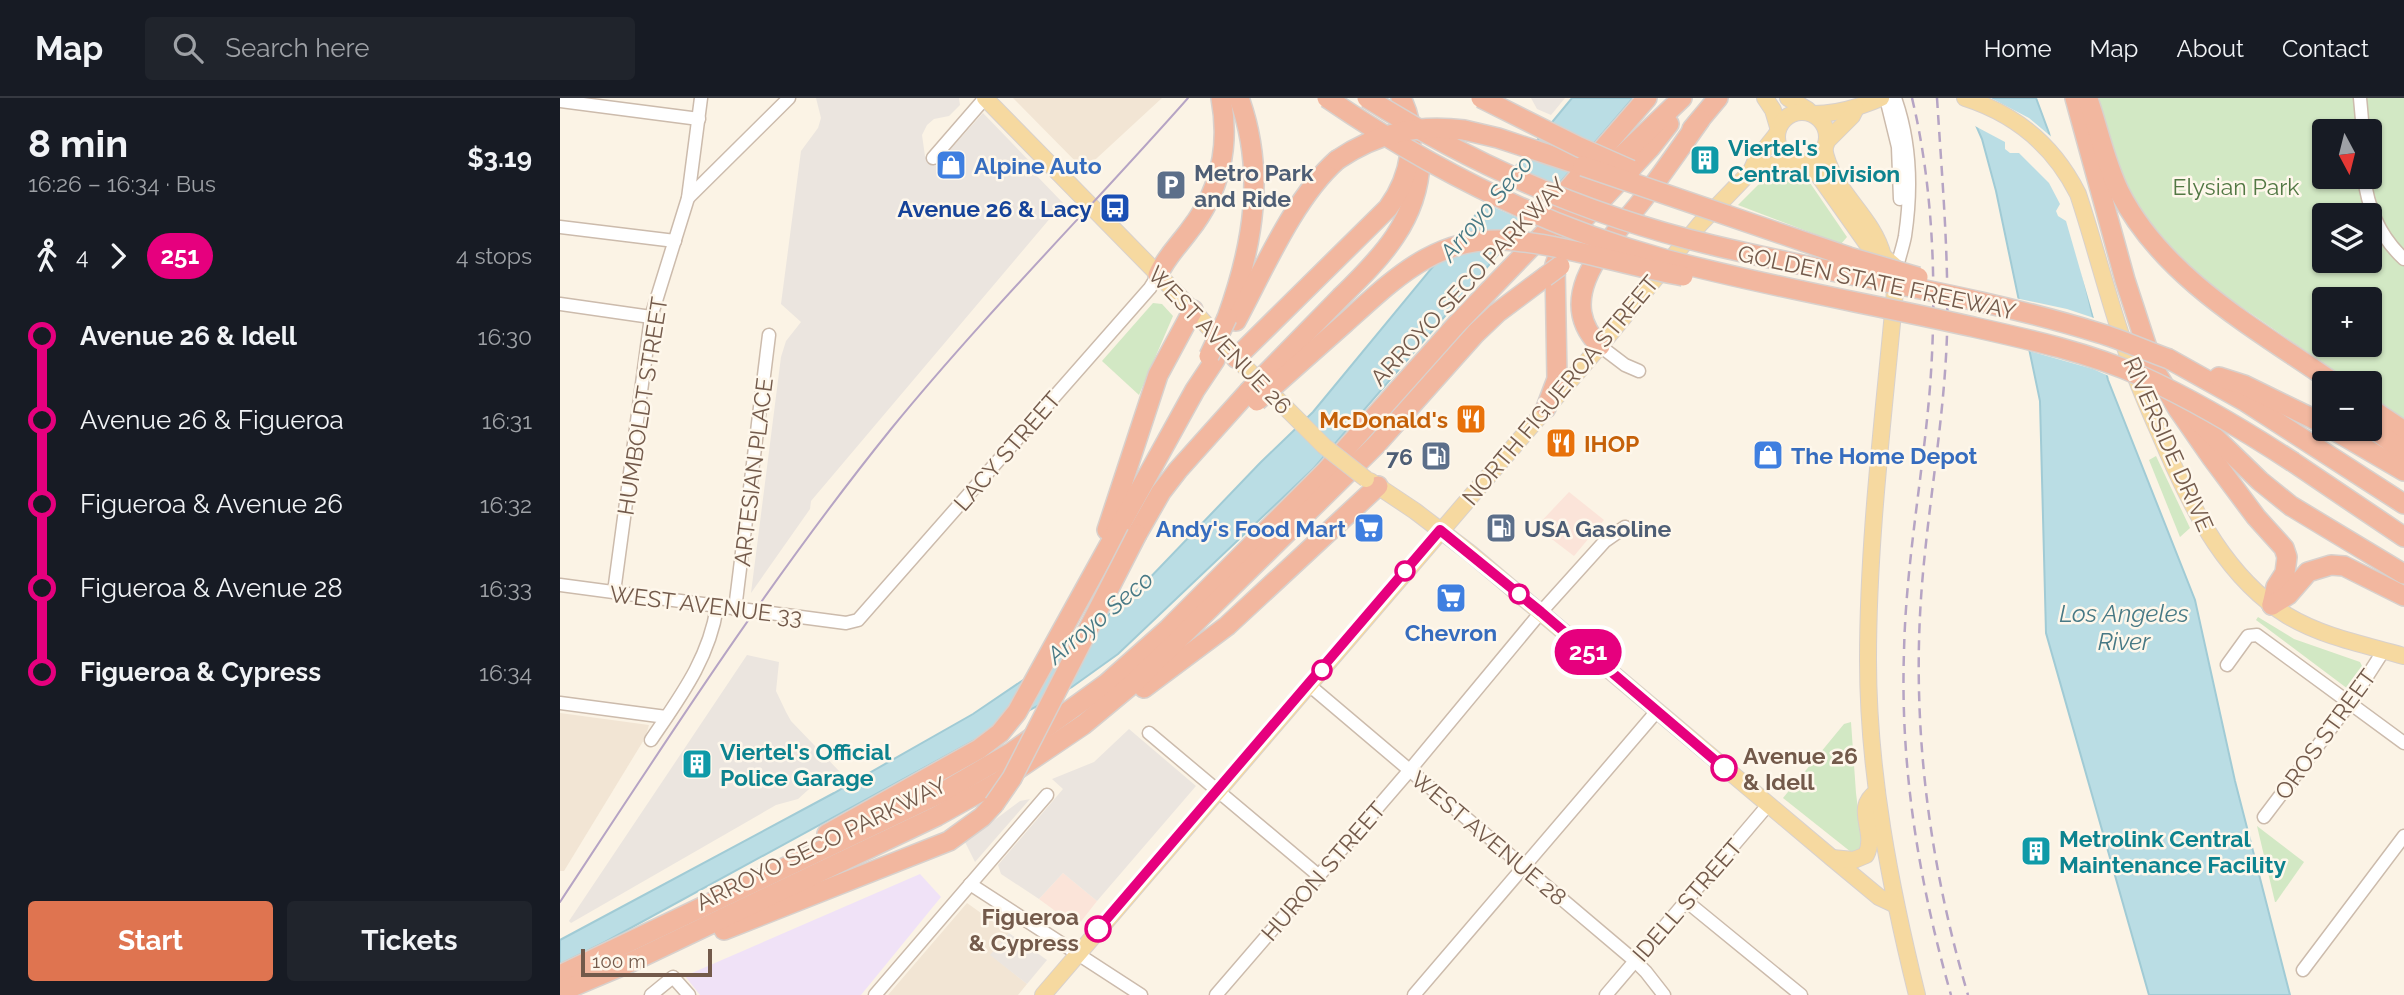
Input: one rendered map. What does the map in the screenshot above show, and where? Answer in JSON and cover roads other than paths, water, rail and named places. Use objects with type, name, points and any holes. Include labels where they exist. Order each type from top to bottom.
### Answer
[{"type":"highway","points":[[1158,275],[1165,260],[1206,207],[1214,189],[1224,149],[1225,120],[1221,98]]},
{"type":"highway","points":[[1230,321],[1247,253],[1255,197],[1252,141],[1239,98]]},
{"type":"highway","name":"GOLDEN STATE FREEWAY","points":[[1327,98],[1434,165],[1473,186],[1562,224],[1661,258],[1730,276],[2019,337],[2082,355],[2140,376],[2244,430],[2404,537]]},
{"type":"highway","name":"GOLDEN STATE FREEWAY","points":[[1367,98],[1430,136],[1484,163],[1542,189],[1627,220],[1710,245],[1994,306],[2099,332],[2169,359],[2245,394],[2404,504]]},
{"type":"highway","points":[[1236,358],[1398,195],[1409,164],[1411,144],[1408,118],[1401,98]]},
{"type":"highway","points":[[1253,397],[1393,242],[1412,206],[1421,149],[1417,123],[1407,98]]},
{"type":"highway","points":[[1481,98],[1579,147],[1751,222]]},
{"type":"highway","points":[[1456,325],[1487,283],[1647,98]]},
{"type":"highway","name":"ARROYO SECO PARKWAY","points":[[560,975],[943,792],[1012,752],[1106,684],[1168,629],[1325,472],[1456,325],[1588,188],[1682,98]]},
{"type":"highway","points":[[1546,408],[1557,379],[1554,284],[1558,253],[1564,240],[1651,147],[1689,98]]},
{"type":"highway","name":"ARROYO SECO PARKWAY","points":[[560,992],[669,944],[937,816],[1000,781],[1083,725],[1136,681],[1376,445],[1476,332],[1605,228],[1718,98]]},
{"type":"highway","points":[[2074,98],[2141,333],[2154,369],[2178,409],[2256,517],[2284,548],[2288,564],[2286,573],[2276,587],[2272,605]]},
{"type":"highway","points":[[2087,98],[2120,192],[2143,229],[2183,273],[2317,371]]},
{"type":"highway","points":[[1600,345],[1589,334],[1584,320],[1583,295],[1589,271],[1601,250],[1641,202],[1700,120]]},
{"type":"highway","points":[[642,937],[979,749],[1000,733],[1017,712],[1195,390],[1230,321],[1303,197],[1337,160],[1370,140],[1398,131],[1433,127],[1464,130],[1497,138],[1870,263],[2044,308],[2099,332]]},
{"type":"highway","points":[[669,944],[704,938],[928,850],[968,829],[994,804],[1013,778],[1137,534],[1161,492],[1178,470],[1253,397],[1406,269],[1429,256],[1464,243],[1517,241],[1748,288],[1806,291]]},
{"type":"highway","points":[[1082,597],[1091,565],[1111,521],[1158,375],[1193,310]]},
{"type":"highway","points":[[2255,328],[2285,359],[2312,380]]},
{"type":"highway","points":[[2141,333],[2161,373],[2190,412],[2221,446],[2260,481],[2317,523],[2404,574]]},
{"type":"highway","points":[[2245,394],[2312,419]]},
{"type":"highway","points":[[2382,416],[2404,432]]},
{"type":"highway","points":[[2382,435],[2404,452]]},
{"type":"highway","points":[[2353,441],[2404,471]]},
{"type":"highway","points":[[1083,725],[1141,691],[1227,626],[1372,483]]},
{"type":"highway","points":[[2272,605],[2288,595],[2308,572],[2331,565],[2344,566],[2404,596]]},
{"type":"main road","name":"WEST AVENUE 26","points":[[985,98],[1290,413],[1345,464],[1440,530],[1879,897],[1896,905]]},
{"type":"main road","points":[[1765,98],[1773,110],[1779,149],[1819,176],[1872,251],[1893,262]]},
{"type":"main road","points":[[1788,98],[1811,112],[1825,127],[1826,162],[1832,175],[1893,262],[1870,568],[1869,685],[1877,792],[1896,905],[1917,995]]},
{"type":"main road","points":[[1777,131],[1787,116],[1811,112],[1831,113],[1846,107],[1856,108],[1883,98]]},
{"type":"main road","name":"RIVERSIDE DRIVE","points":[[1965,98],[2001,112],[2022,125],[2042,143],[2071,179],[2091,233],[2131,365],[2184,489],[2226,559],[2272,605],[2290,617],[2325,633],[2404,656]]},
{"type":"main road","points":[[1751,171],[1815,159],[1856,108]]},
{"type":"main road","name":"NORTH FIGUEROA STREET","points":[[1043,995],[1600,345],[1700,224],[1751,171],[1777,131]]},
{"type":"main road","points":[[1832,858],[1854,860],[1866,855],[1870,844],[1865,805],[1868,797],[1877,792]]},
{"type":"street","points":[[688,198],[702,98]]},
{"type":"street","name":"HUMBOLDT STREET","points":[[614,593],[651,317],[688,198],[789,98]]},
{"type":"street","points":[[933,158],[985,98]]},
{"type":"street","points":[[1883,98],[1894,126],[1900,173],[1893,262]]},
{"type":"street","points":[[1893,262],[1906,226],[1910,171],[1904,127],[1895,98]]},
{"type":"street","points":[[2360,98],[2362,119]]},
{"type":"street","points":[[560,101],[699,119]]},
{"type":"street","points":[[2367,189],[2373,216],[2383,235],[2404,259]]},
{"type":"street","points":[[560,227],[675,241]]},
{"type":"street","name":"LACY STREET","points":[[853,622],[858,620],[915,557],[1150,288],[1158,275]]},
{"type":"street","points":[[560,304],[651,317]]},
{"type":"street","name":"ARTESIAN PLACE","points":[[735,609],[769,335]]},
{"type":"street","points":[[1600,345],[1625,365],[1639,371]]},
{"type":"street","name":"HURON STREET","points":[[1216,995],[1409,771],[1541,612],[1605,541],[1625,527]]},
{"type":"street","name":"WEST AVENUE 33","points":[[560,585],[717,607],[853,622]]},
{"type":"street","points":[[651,740],[702,660],[715,625],[717,607]]},
{"type":"street","points":[[2227,665],[2248,636],[2253,634],[2278,649],[2404,743]]},
{"type":"street","name":"OROS STREET","points":[[2264,817],[2350,703],[2384,650]]},
{"type":"street","name":"WEST AVENUE 28","points":[[1309,685],[1635,961],[1664,995]]},
{"type":"street","points":[[560,703],[666,717]]},
{"type":"street","points":[[1414,995],[1657,711]]},
{"type":"street","points":[[1149,733],[1318,876]]},
{"type":"street","points":[[875,995],[1047,795]]},
{"type":"street","name":"IDELL STREET","points":[[1606,995],[1768,805]]},
{"type":"street","points":[[2303,970],[2404,836]]},
{"type":"street","points":[[970,884],[1142,995]]},
{"type":"street","points":[[1686,901],[1801,995]]},
{"type":"street","points":[[651,995],[673,978],[689,995]]},
{"type":"water","name":"Arroyo Seco","points":[[1572,98],[1633,98],[1314,468],[1118,654],[1072,687],[560,964],[560,940],[834,793],[973,714],[1060,655],[1106,617],[1142,586],[1313,412]]},
{"type":"water","name":"Los Angeles River","points":[[1964,98],[2036,98],[2049,133],[2108,380],[2195,600],[2235,781],[2290,995],[2149,995],[2046,633],[2040,401],[1996,191],[1982,139]]},
{"type":"tram line","points":[[560,902],[720,661],[846,486],[963,344],[1188,98]]},
{"type":"railway","points":[[1912,98],[1929,205],[1933,315],[1930,387],[1905,618],[1905,738],[1921,868],[1951,995]]},
{"type":"railway","points":[[1937,98],[1946,246],[1947,335],[1943,401],[1921,598],[1919,699],[1934,848],[1943,898],[1968,995]]},
{"type":"place","name":"Viertel's Central Division","points":[[1705,160]]},
{"type":"place","name":"Alpine Auto","points":[[951,165]]},
{"type":"place","name":"Metro Park and Ride","points":[[1171,185]]},
{"type":"place","name":"Avenue 26 & Lacy","points":[[1115,208]]},
{"type":"place","name":"McDonald's","points":[[1471,419]]},
{"type":"place","name":"IHOP","points":[[1561,443]]},
{"type":"place","name":"The Home Depot","points":[[1768,455]]},
{"type":"place","name":"76","points":[[1436,456]]},
{"type":"place","name":"Andy's Food Mart","points":[[1369,528]]},
{"type":"place","name":"USA Gasoline","points":[[1501,528]]},
{"type":"place","name":"Chevron","points":[[1451,598]]},
{"type":"place","name":"Viertel's Official Police Garage","points":[[697,764]]},
{"type":"place","name":"Avenue 26 & Idell","points":[[1724,768]]},
{"type":"place","name":"Metrolink Central Maintenance Facility","points":[[2036,851]]},
{"type":"place","name":"Figueroa & Cypress","points":[[1098,929]]},
{"type":"park label","name":"Elysian Park","points":[[2236,186]]}]
